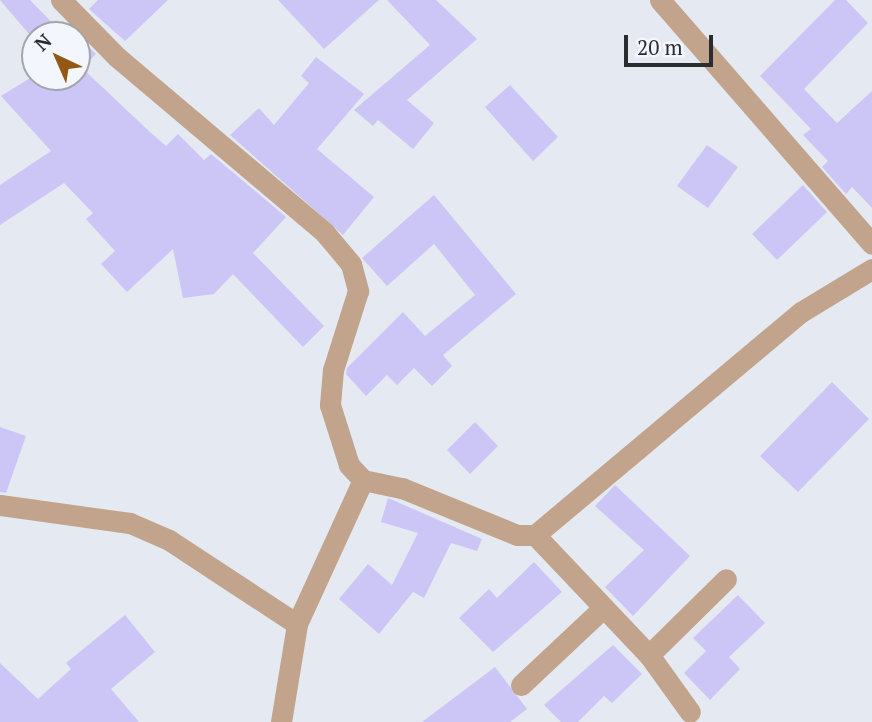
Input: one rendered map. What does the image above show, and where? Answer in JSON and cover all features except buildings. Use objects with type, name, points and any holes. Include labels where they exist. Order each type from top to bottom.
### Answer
[{"type":"street","points":[[61,0],[117,57],[325,233],[351,264],[358,291],[333,370],[330,405],[349,465],[363,480],[402,488],[517,536],[535,536],[801,312],[872,269]]},
{"type":"street","points":[[660,0],[872,244]]},
{"type":"street","points":[[275,720],[297,624],[363,480]]},
{"type":"street","points":[[0,505],[130,523],[169,540],[297,624]]},
{"type":"street","points":[[535,536],[649,655],[690,712]]},
{"type":"street","points":[[649,655],[726,579]]},
{"type":"street","points":[[521,685],[603,608]]}]
